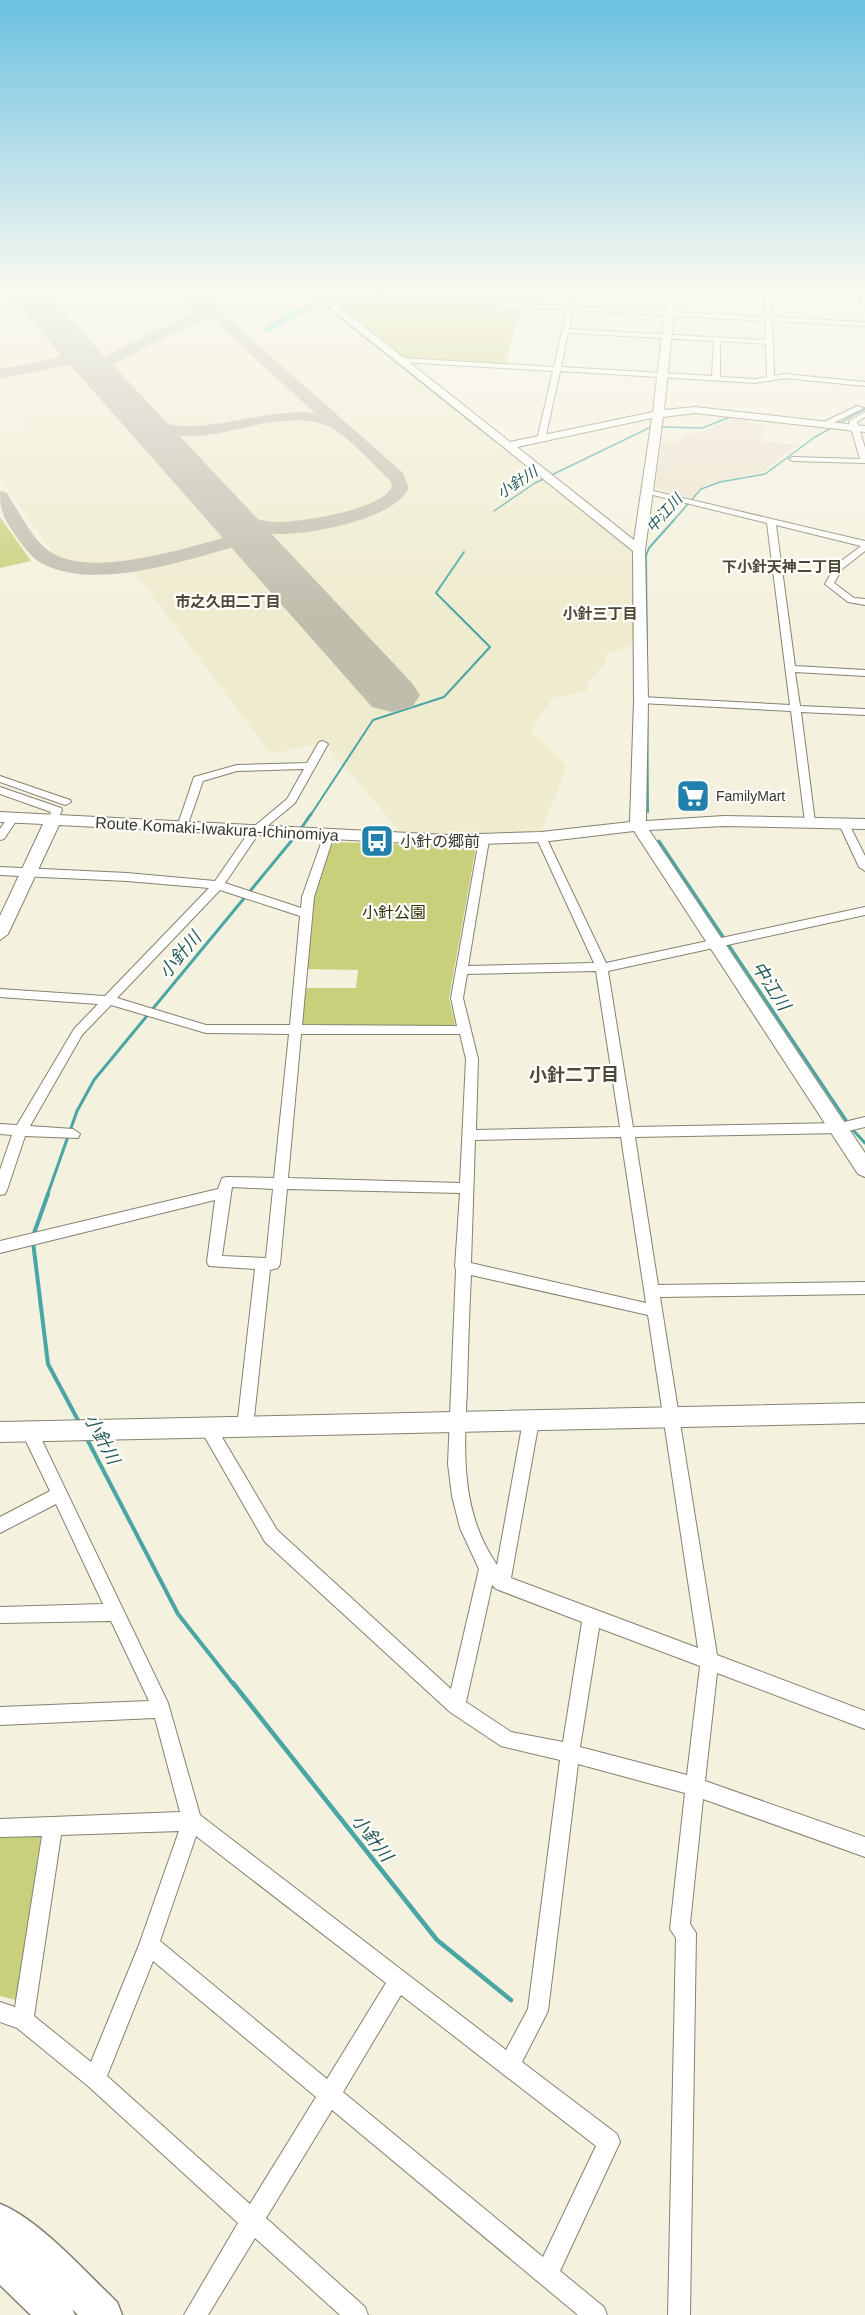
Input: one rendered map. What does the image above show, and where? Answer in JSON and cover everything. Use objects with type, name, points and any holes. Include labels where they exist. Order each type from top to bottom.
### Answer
[{"type":"main road","points":[[0,2221],[44,2257],[104,2315]]},
{"type":"main road","points":[[0,2261],[57,2315]]},
{"type":"street","points":[[452,400],[639,550]]},
{"type":"street","points":[[544,438],[551,400]]},
{"type":"street","points":[[659,400],[639,550],[646,700],[638,826],[724,942],[851,1125],[865,1168]]},
{"type":"street","points":[[793,459],[865,461],[856,421],[865,405]]},
{"type":"street","points":[[510,446],[658,412],[713,411],[825,425],[856,421]]},
{"type":"street","points":[[648,491],[864,543]]},
{"type":"street","points":[[771,521],[810,822]]},
{"type":"street","points":[[864,543],[839,567],[829,584],[851,600],[865,602]]},
{"type":"street","points":[[791,669],[865,673]]},
{"type":"street","points":[[646,700],[865,711]]},
{"type":"street","points":[[0,1190],[20,1131],[78,1032],[218,885],[255,831],[291,801],[308,766],[323,744]]},
{"type":"street","points":[[182,827],[198,779],[237,768],[308,766]]},
{"type":"street","points":[[0,779],[66,802]]},
{"type":"street","points":[[0,790],[57,810],[0,934]]},
{"type":"street","points":[[0,837],[6,818]]},
{"type":"street","name":"Route Komaki-Iwakura-Ichinomiya","points":[[6,818],[328,835],[484,840],[541,837],[638,826],[724,821],[865,824]]},
{"type":"street","points":[[844,824],[865,867]]},
{"type":"street","points":[[328,835],[308,897],[297,1030],[280,1185],[273,1264],[214,1262],[223,1193],[227,1182],[280,1185],[465,1188]]},
{"type":"street","points":[[541,837],[602,968],[710,1661],[680,1929],[686,1934],[679,2315]]},
{"type":"street","points":[[484,840],[458,998],[459,1014],[466,1030],[472,1059],[465,1188],[456,1464],[458,1491],[465,1518],[487,1570],[502,1583],[865,1720]]},
{"type":"street","points":[[0,871],[127,877],[218,885],[307,914]]},
{"type":"street","points":[[462,970],[602,968],[865,911]]},
{"type":"street","points":[[0,993],[108,1000],[206,1029],[466,1030]]},
{"type":"street","points":[[468,1136],[851,1125]]},
{"type":"street","points":[[0,1129],[73,1134]]},
{"type":"street","points":[[0,1247],[223,1193]]},
{"type":"street","points":[[245,1427],[263,1264]]},
{"type":"street","points":[[462,1268],[656,1311]]},
{"type":"street","points":[[653,1292],[865,1288]]},
{"type":"street","points":[[0,1432],[865,1413]]},
{"type":"street","points":[[502,1583],[531,1421]]},
{"type":"street","points":[[207,1427],[271,1536],[456,1706],[507,1740],[570,1753],[696,1787],[865,1847]]},
{"type":"street","points":[[30,1432],[162,1709],[192,1821],[149,1945],[95,2079]]},
{"type":"street","points":[[0,1525],[60,1494]]},
{"type":"street","points":[[456,1706],[487,1570]]},
{"type":"street","points":[[0,1615],[115,1612]]},
{"type":"street","points":[[508,2065],[538,2011],[570,1753],[592,1616]]},
{"type":"street","points":[[0,1716],[162,1709]]},
{"type":"street","points":[[0,1828],[192,1821],[609,2142],[547,2274]]},
{"type":"street","points":[[23,2019],[53,1826]]},
{"type":"street","points":[[149,1945],[596,2315]]},
{"type":"street","points":[[195,2315],[398,1981]]},
{"type":"street","points":[[0,2012],[23,2019],[95,2079],[357,2315]]},
{"type":"shaded area","points":[[0,400],[444,400],[630,546],[634,555],[634,645],[606,654],[605,663],[588,682],[586,692],[552,698],[531,731],[567,766],[539,835],[404,836],[324,742],[271,754],[127,562],[90,565],[62,559],[54,554],[0,478],[0,433],[26,428],[15,413],[0,416]]},
{"type":"shaded area","points":[[737,416],[752,417],[747,422],[767,427],[760,441],[798,445],[762,472],[708,484],[699,489],[691,498],[655,488],[662,442],[674,443],[688,435],[714,428]]},
{"type":"green space","points":[[0,517],[31,561],[0,568]]},
{"type":"green space","name":"小針公園","points":[[336,842],[476,847],[449,998],[455,1024],[449,1028],[301,1025],[306,988],[356,988],[358,970],[307,969],[313,898],[332,844]]},
{"type":"green space","points":[[41,1836],[16,2000],[0,1996],[0,1838]]},
{"type":"waterway","points":[[444,400],[494,440]]},
{"type":"waterway","points":[[662,411],[685,408]]},
{"type":"waterway","points":[[709,409],[730,411]]},
{"type":"waterway","name":"中江川","points":[[673,521],[701,489],[720,482],[765,474],[815,437],[865,409]]},
{"type":"waterway","name":"小針川","points":[[662,427],[702,428],[733,416]]},
{"type":"waterway","name":"小針川","points":[[494,511],[535,483],[651,427]]},
{"type":"waterway","name":"中江川","points":[[648,812],[646,556],[649,548],[674,520]]},
{"type":"waterway","name":"小針川","points":[[310,816],[373,720],[444,697],[490,647],[436,593],[464,552]]},
{"type":"waterway","name":"小針川","points":[[300,830],[311,814]]},
{"type":"waterway","name":"小針川","points":[[47,1196],[77,1111],[94,1080],[293,839]]},
{"type":"waterway","name":"中江川","points":[[659,841],[848,1123]]},
{"type":"waterway","name":"中江川","points":[[852,1129],[865,1143]]},
{"type":"waterway","name":"小針川","points":[[33,1236],[48,1194]]},
{"type":"waterway","name":"小針川","points":[[33,1242],[48,1364],[79,1422]]},
{"type":"waterway","name":"小針川","points":[[87,1439],[178,1614],[234,1685]]},
{"type":"waterway","name":"小針川","points":[[233,1683],[437,1940],[511,2000]]},
{"type":"taxiway","points":[[311,400],[338,424]]},
{"type":"taxiway","points":[[144,424],[169,430],[194,431],[290,416],[314,417],[338,424]]},
{"type":"taxiway","points":[[236,522],[262,527],[298,527],[366,511],[393,498],[400,490],[397,477],[338,424]]},
{"type":"taxiway","points":[[0,496],[33,546],[47,558],[66,566],[117,567],[175,556],[249,537]]},
{"type":"runway","points":[[123,400],[392,695]]},
{"type":"place","name":"FamilyMart","points":[[693,796]]},
{"type":"place","name":"小針の郷前","points":[[377,841]]},
{"type":"district","name":"下小針天神二丁目","points":[[782,566]]},
{"type":"district","name":"市之久田二丁目","points":[[228,601]]},
{"type":"district","name":"小針三丁目","points":[[600,613]]},
{"type":"district","name":"小針二丁目","points":[[574,1075]]}]
